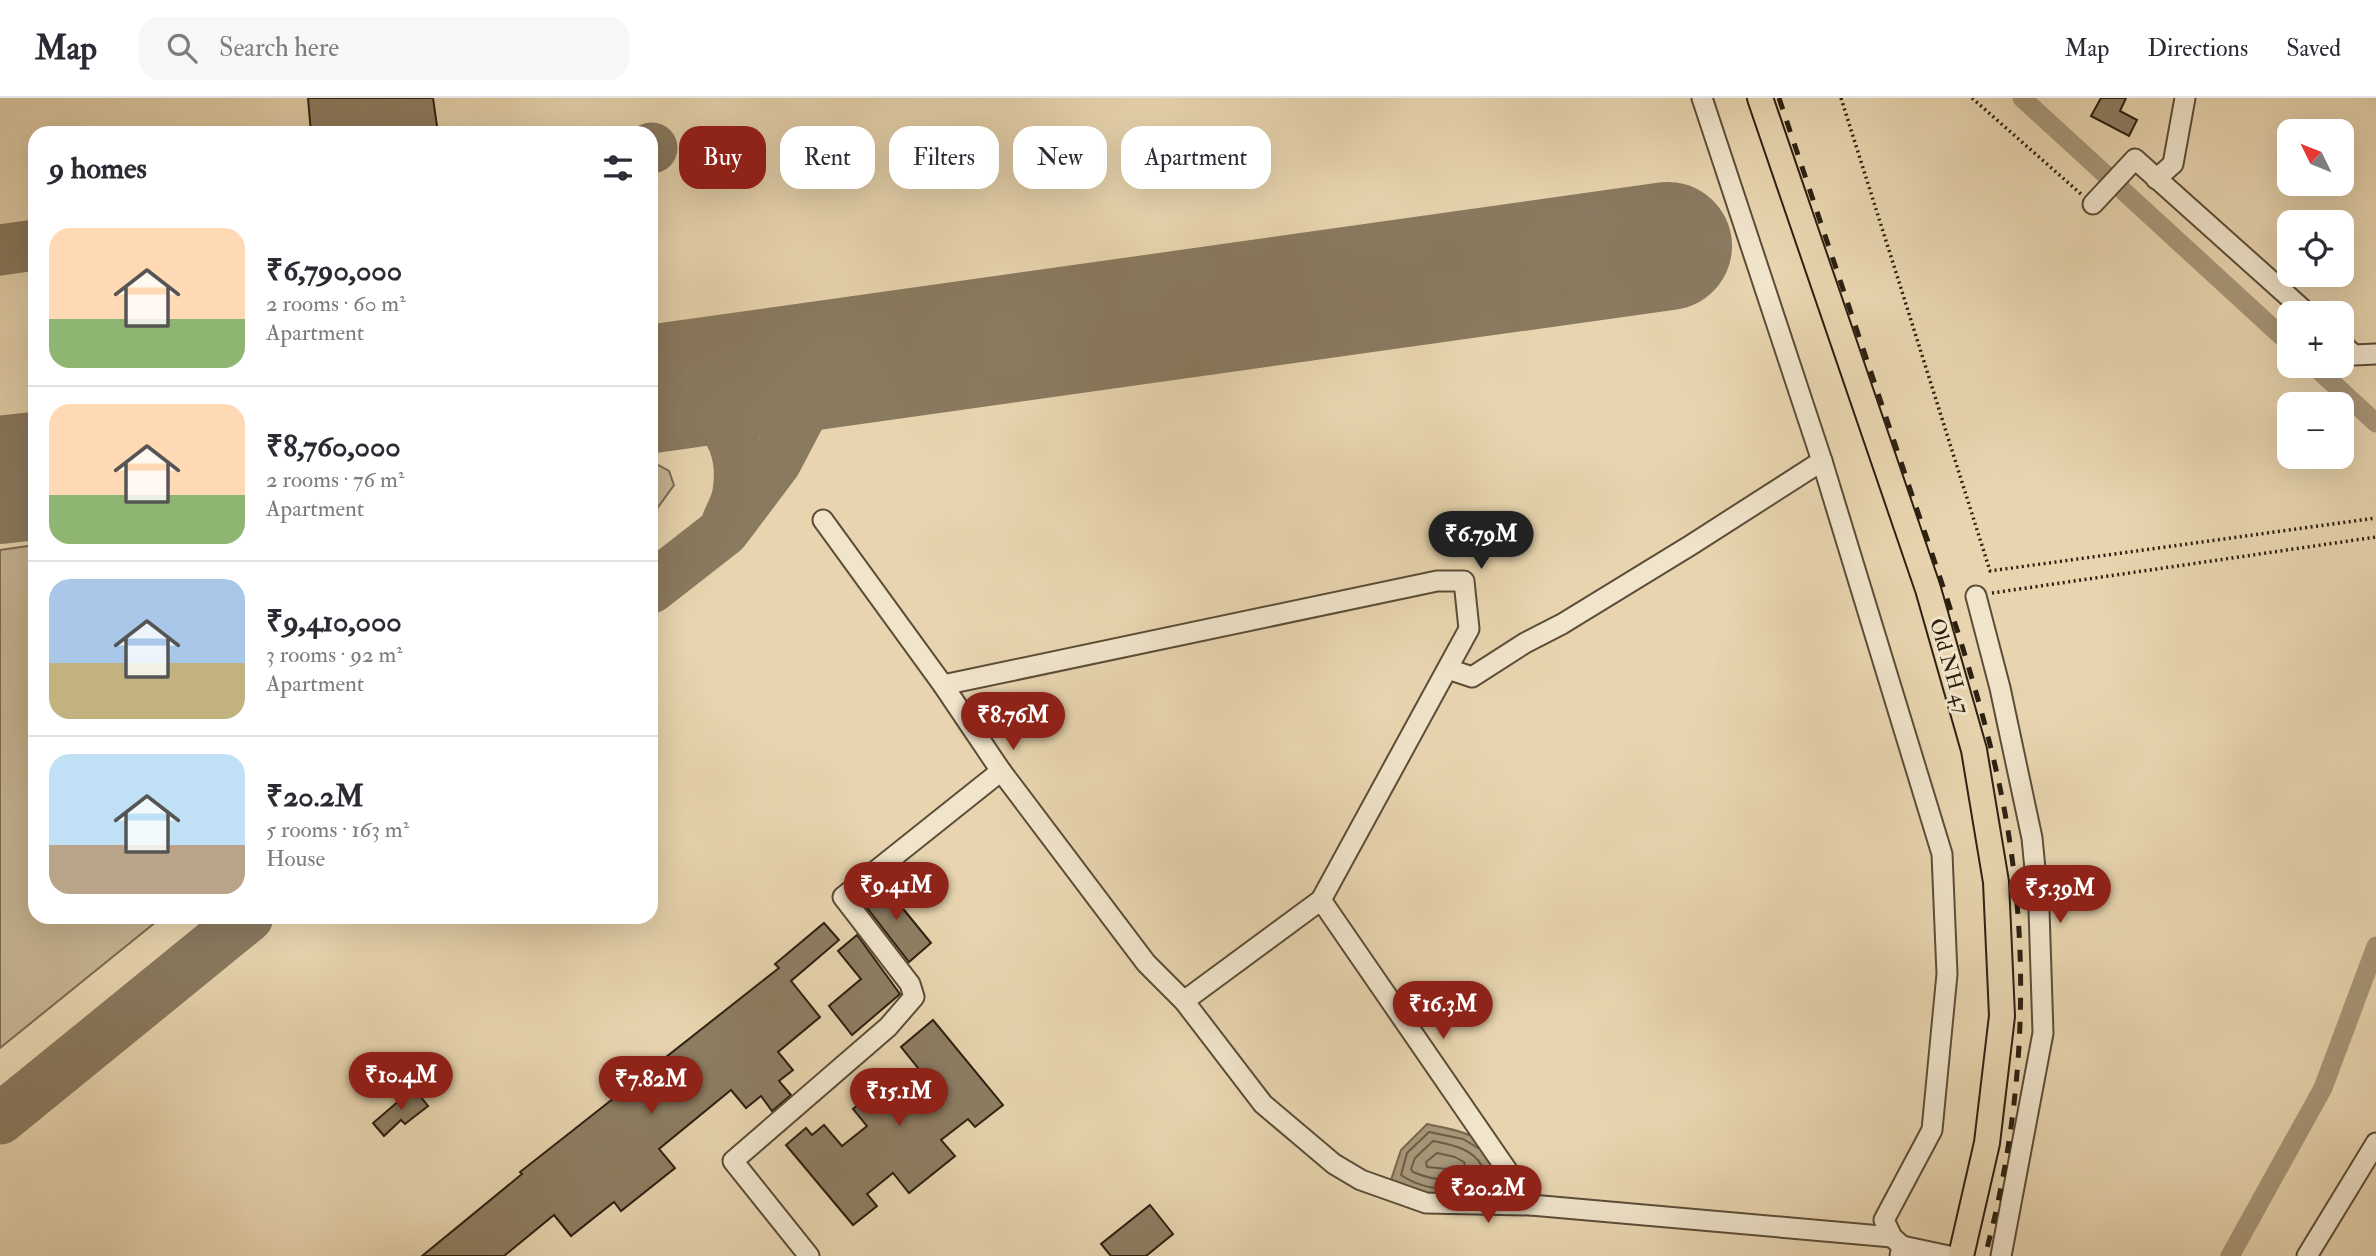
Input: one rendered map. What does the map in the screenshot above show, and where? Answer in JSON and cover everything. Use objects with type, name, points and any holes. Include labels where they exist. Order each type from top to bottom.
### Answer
[{"type":"main road","name":"Old NH 47","points":[[1760,98],[1928,589],[1974,750],[1996,882],[2001,1016],[1987,1143],[1961,1256]]},
{"type":"street","points":[[1702,98],[1822,461],[1942,854],[1947,974],[1932,1130],[1884,1220],[1898,1246]]},
{"type":"street","points":[[2157,179],[2174,164],[2185,98]]},
{"type":"street","points":[[2093,204],[2135,159],[2294,301]]},
{"type":"street","points":[[2354,355],[2376,354]]},
{"type":"street","points":[[1448,669],[1472,677],[1525,643],[1585,610],[1822,461]]},
{"type":"street","points":[[823,520],[1002,771],[1146,963],[1184,1001],[1263,1104],[1335,1164],[1361,1180],[1426,1203],[1531,1205],[1898,1246],[1949,1256]]},
{"type":"street","points":[[943,685],[1437,581],[1464,581],[1469,629],[1321,900],[1184,1001]]},
{"type":"street","points":[[1976,596],[2000,688],[2032,838],[2039,924],[2043,1033],[2001,1256]]},
{"type":"street","points":[[809,1256],[733,1161],[888,1027],[914,997],[910,984],[843,897],[1002,771]]},
{"type":"street","points":[[1321,900],[1531,1205]]},
{"type":"street","points":[[2307,1256],[2376,1143]]},
{"type":"path","points":[[1841,98],[1990,571],[2376,518]]},
{"type":"path","points":[[1972,98],[2093,204]]},
{"type":"path","points":[[1976,596],[2376,537]]},
{"type":"shaded area","points":[[658,465],[669,471],[674,485],[658,507]]},
{"type":"shaded area","points":[[28,546],[28,924],[153,924],[0,1048],[0,550]]},
{"type":"water","points":[[1427,1124],[1470,1135],[1493,1154],[1501,1165],[1489,1188],[1439,1195],[1391,1180],[1401,1150]]},
{"type":"building","points":[[308,98],[433,98],[437,126],[310,126]]},
{"type":"building","points":[[2101,98],[2126,98],[2120,111],[2137,120],[2129,136],[2091,116]]},
{"type":"building","points":[[882,883],[931,943],[909,962],[861,900]]},
{"type":"building","points":[[824,923],[839,940],[791,981],[820,1017],[778,1052],[793,1070],[779,1081],[791,1095],[772,1111],[761,1096],[746,1108],[731,1090],[659,1149],[675,1168],[621,1211],[614,1202],[571,1236],[554,1215],[504,1256],[422,1256],[522,1174],[520,1172],[779,968],[775,964]]},
{"type":"building","points":[[857,935],[900,994],[852,1035],[829,1006],[861,979],[838,951]]},
{"type":"building","points":[[933,1020],[1003,1105],[975,1127],[968,1119],[941,1140],[955,1156],[909,1193],[893,1173],[867,1194],[877,1206],[853,1225],[786,1145],[806,1128],[812,1135],[824,1125],[842,1146],[867,1126],[853,1109],[887,1081],[902,1099],[927,1079],[901,1047]]},
{"type":"building","points":[[414,1088],[428,1106],[405,1124],[401,1120],[384,1136],[373,1123]]},
{"type":"building","points":[[1150,1205],[1173,1234],[1146,1256],[1111,1256],[1101,1244]]},
{"type":"waterway","points":[[2022,98],[2277,332]]},
{"type":"waterway","points":[[2327,378],[2376,423]]},
{"type":"waterway","points":[[2230,1256],[2323,1088],[2376,946]]},
{"type":"taxiway","points":[[0,250],[28,246]]},
{"type":"taxiway","points":[[658,583],[724,531],[776,462],[808,401],[823,384],[851,370],[911,352]]},
{"type":"taxiway","points":[[658,397],[685,401],[704,408],[723,423],[729,433],[737,456],[739,480],[736,500],[727,522]]},
{"type":"taxiway","points":[[0,1119],[239,924]]},
{"type":"runway","points":[[658,388],[1668,246]]},
{"type":"runway","points":[[0,480],[28,477]]},
{"type":"railway","points":[[1779,98],[1957,629],[1988,737],[2009,834],[2020,955],[2017,1076],[2010,1137],[1985,1256]]}]
